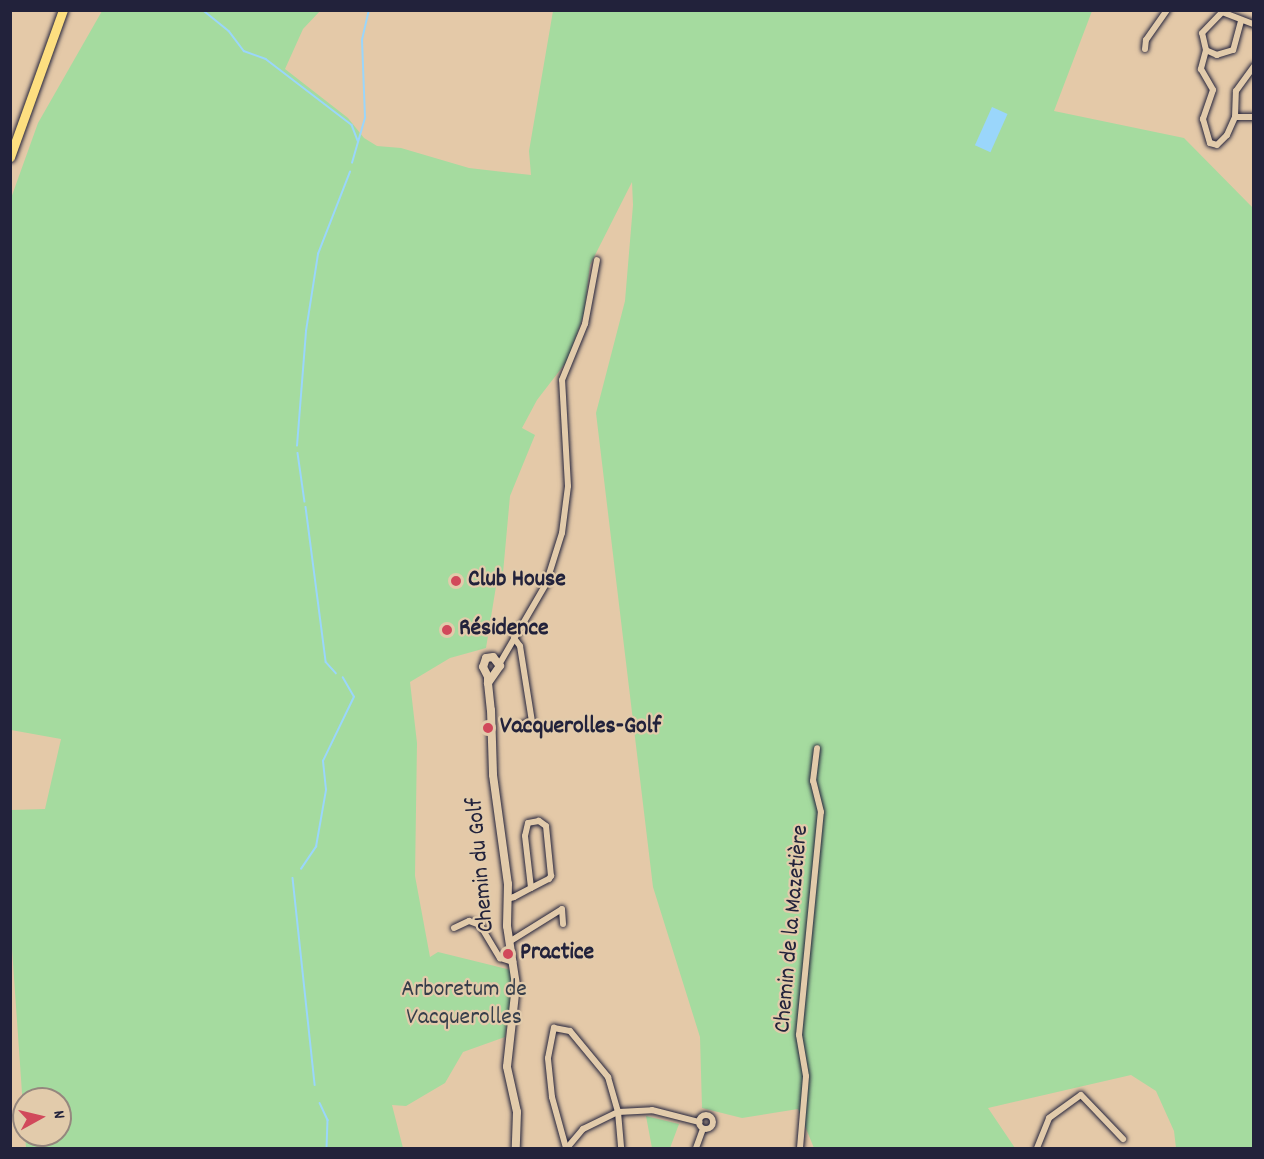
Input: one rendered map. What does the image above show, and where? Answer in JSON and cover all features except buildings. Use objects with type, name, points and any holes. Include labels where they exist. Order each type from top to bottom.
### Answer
[{"type":"main road","points":[[10,157],[63,10]]},
{"type":"street","points":[[1145,49],[1146,40],[1167,10]]},
{"type":"street","points":[[1254,24],[1222,12],[1202,33],[1206,50],[1201,69],[1213,90],[1203,119],[1210,143],[1217,145],[1223,140],[1235,117],[1236,91],[1254,66]]},
{"type":"street","points":[[1206,50],[1217,55],[1233,50],[1241,21]]},
{"type":"street","points":[[1235,117],[1254,117]]},
{"type":"street","points":[[500,658],[483,662],[492,673],[546,584],[562,533],[568,486],[562,380],[585,324],[597,260]]},
{"type":"street","points":[[514,638],[520,646],[532,722],[523,724]]},
{"type":"street","name":"Chemin du Golf","points":[[492,673],[488,683],[493,775],[508,899],[509,942],[516,990],[507,1067],[517,1112],[516,1149]]},
{"type":"street","name":"Chemin de la Mazetière","points":[[800,1149],[806,1076],[799,1035],[821,812],[813,781],[817,748]]},
{"type":"street","points":[[508,899],[531,888],[552,876],[546,826],[538,821],[528,823],[525,836],[531,888]]},
{"type":"street","points":[[509,942],[562,909],[563,924]]},
{"type":"street","points":[[454,928],[469,921],[480,925],[501,958],[513,962]]},
{"type":"street","points":[[567,1149],[552,1097],[548,1058],[554,1028],[570,1031],[601,1066],[618,1112],[621,1149]]},
{"type":"street","points":[[1037,1149],[1049,1118],[1081,1095],[1123,1139]]},
{"type":"street","points":[[567,1149],[584,1129],[618,1112],[652,1110],[699,1122],[704,1129]]},
{"type":"street","points":[[699,1122],[704,1116],[712,1119],[710,1128],[704,1129]]},
{"type":"street","points":[[696,1149],[704,1129]]},
{"type":"green space","name":"Arboretum de Vacquerolles","points":[[102,11],[320,11],[303,29],[285,69],[348,118],[364,138],[377,146],[401,148],[469,168],[531,175],[529,151],[553,11],[1092,11],[1054,111],[1184,138],[1253,208],[1253,1148],[1176,1148],[1174,1131],[1156,1091],[1131,1075],[988,1108],[1015,1148],[814,1148],[798,1109],[742,1118],[702,1108],[700,1037],[653,887],[596,413],[625,301],[633,205],[632,182],[590,265],[584,314],[567,361],[537,400],[522,428],[535,435],[510,496],[503,573],[498,574],[486,648],[450,658],[410,682],[417,743],[415,876],[430,957],[438,952],[511,970],[513,987],[505,1037],[463,1052],[445,1083],[406,1106],[392,1105],[403,1148],[26,1148],[72,1147],[72,1087],[22,1087],[11,934],[11,810],[45,809],[61,739],[11,730],[10,201],[38,123]]},
{"type":"green space","points":[[646,1116],[679,1124],[670,1148],[652,1148]]},
{"type":"water","points":[[992,107],[1008,114],[990,152],[975,145]]},
{"type":"waterway","points":[[203,10],[229,31],[244,51],[266,59],[352,125],[358,141]]},
{"type":"waterway","points":[[352,163],[365,118],[362,40],[369,10]]},
{"type":"waterway","points":[[297,446],[306,331],[318,254],[350,172]]},
{"type":"waterway","points":[[298,453],[305,502]]},
{"type":"waterway","points":[[306,507],[326,662],[336,673]]},
{"type":"waterway","points":[[301,869],[316,847],[326,790],[323,761],[354,697],[343,678]]},
{"type":"waterway","points":[[293,878],[315,1085]]},
{"type":"waterway","points":[[320,1103],[328,1120],[327,1148]]},
{"type":"place","name":"Club House","points":[[456,581]]},
{"type":"place","name":"Résidence","points":[[447,630]]},
{"type":"place","name":"Vacquerolles-Golf","points":[[488,728]]},
{"type":"place","name":"Practice","points":[[508,954]]}]
